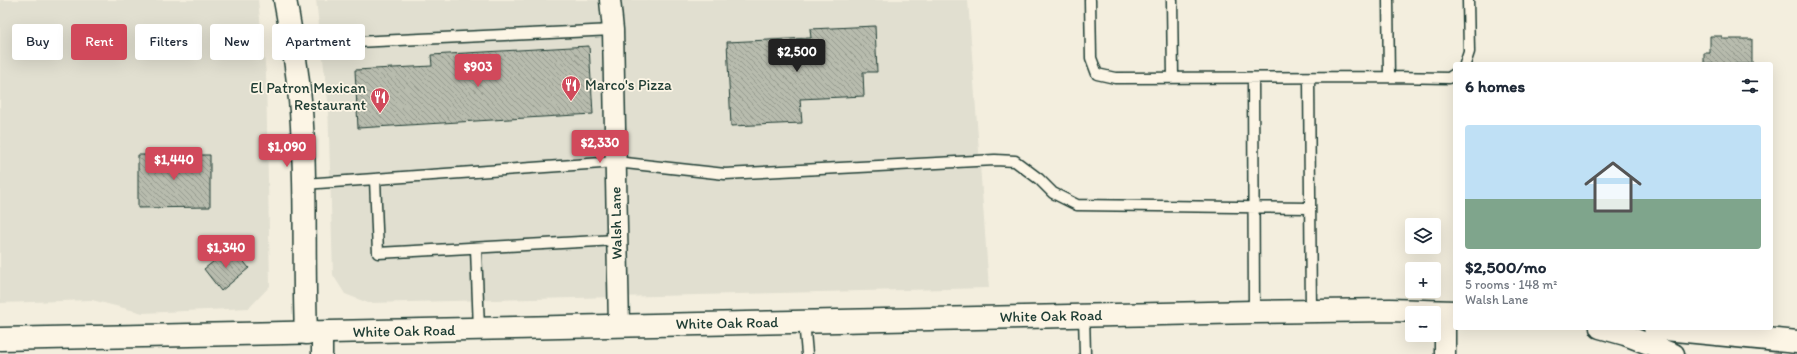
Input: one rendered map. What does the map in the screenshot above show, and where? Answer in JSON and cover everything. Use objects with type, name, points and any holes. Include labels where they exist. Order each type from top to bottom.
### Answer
[{"type":"main road","points":[[285,0],[289,24]]},
{"type":"main road","points":[[295,60],[301,113],[304,184],[316,340]]},
{"type":"main road","name":"White Oak Road","points":[[0,339],[316,340],[479,330],[619,326],[1311,311],[1450,312]]},
{"type":"main road","points":[[1676,330],[1797,342]]},
{"type":"street","name":"Walsh Lane","points":[[610,0],[613,30],[616,240],[619,326]]},
{"type":"street","points":[[1446,354],[1450,312]]},
{"type":"street","points":[[1607,330],[1626,335],[1674,354]]},
{"type":"lane","points":[[1090,0],[1091,58],[1097,74],[1115,78],[1448,78],[1453,75]]},
{"type":"lane","points":[[1172,0],[1173,78]]},
{"type":"lane","points":[[1388,0],[1389,77]]},
{"type":"lane","points":[[1466,62],[1469,52],[1468,0]]},
{"type":"lane","points":[[365,42],[613,30]]},
{"type":"lane","points":[[1253,78],[1254,312]]},
{"type":"lane","points":[[1309,78],[1311,311]]},
{"type":"lane","points":[[304,184],[616,162],[725,174],[995,160],[1016,161],[1039,179],[1053,194],[1077,205],[1254,206],[1310,208]]},
{"type":"lane","points":[[375,179],[378,254],[616,240]]},
{"type":"lane","points":[[476,248],[479,330]]},
{"type":"lane","points":[[1084,315],[1085,354]]},
{"type":"lane","points":[[804,322],[807,354]]},
{"type":"shaded area","points":[[0,0],[258,0],[261,24],[210,24],[210,60],[264,60],[264,56],[266,74],[270,286],[249,308],[143,313],[92,300],[0,303]]},
{"type":"shaded area","points":[[316,0],[968,0],[989,288],[368,303],[345,294],[333,275],[328,101],[323,60],[365,60],[365,24],[319,24]]},
{"type":"building","points":[[875,26],[877,72],[863,72],[864,96],[800,99],[802,123],[731,126],[727,42],[811,38],[810,29]]},
{"type":"building","points":[[1710,36],[1722,36],[1722,39],[1752,39],[1752,62],[1704,62],[1704,53],[1710,53]]},
{"type":"building","points":[[589,46],[593,114],[358,128],[355,70],[432,66],[431,55]]},
{"type":"building","points":[[138,155],[210,155],[210,207],[138,208]]},
{"type":"building","points":[[232,247],[249,268],[221,291],[204,269]]},
{"type":"place","name":"Marco's Pizza","points":[[571,102]]},
{"type":"place","name":"El Patron Mexican Restaurant","points":[[380,114]]}]
